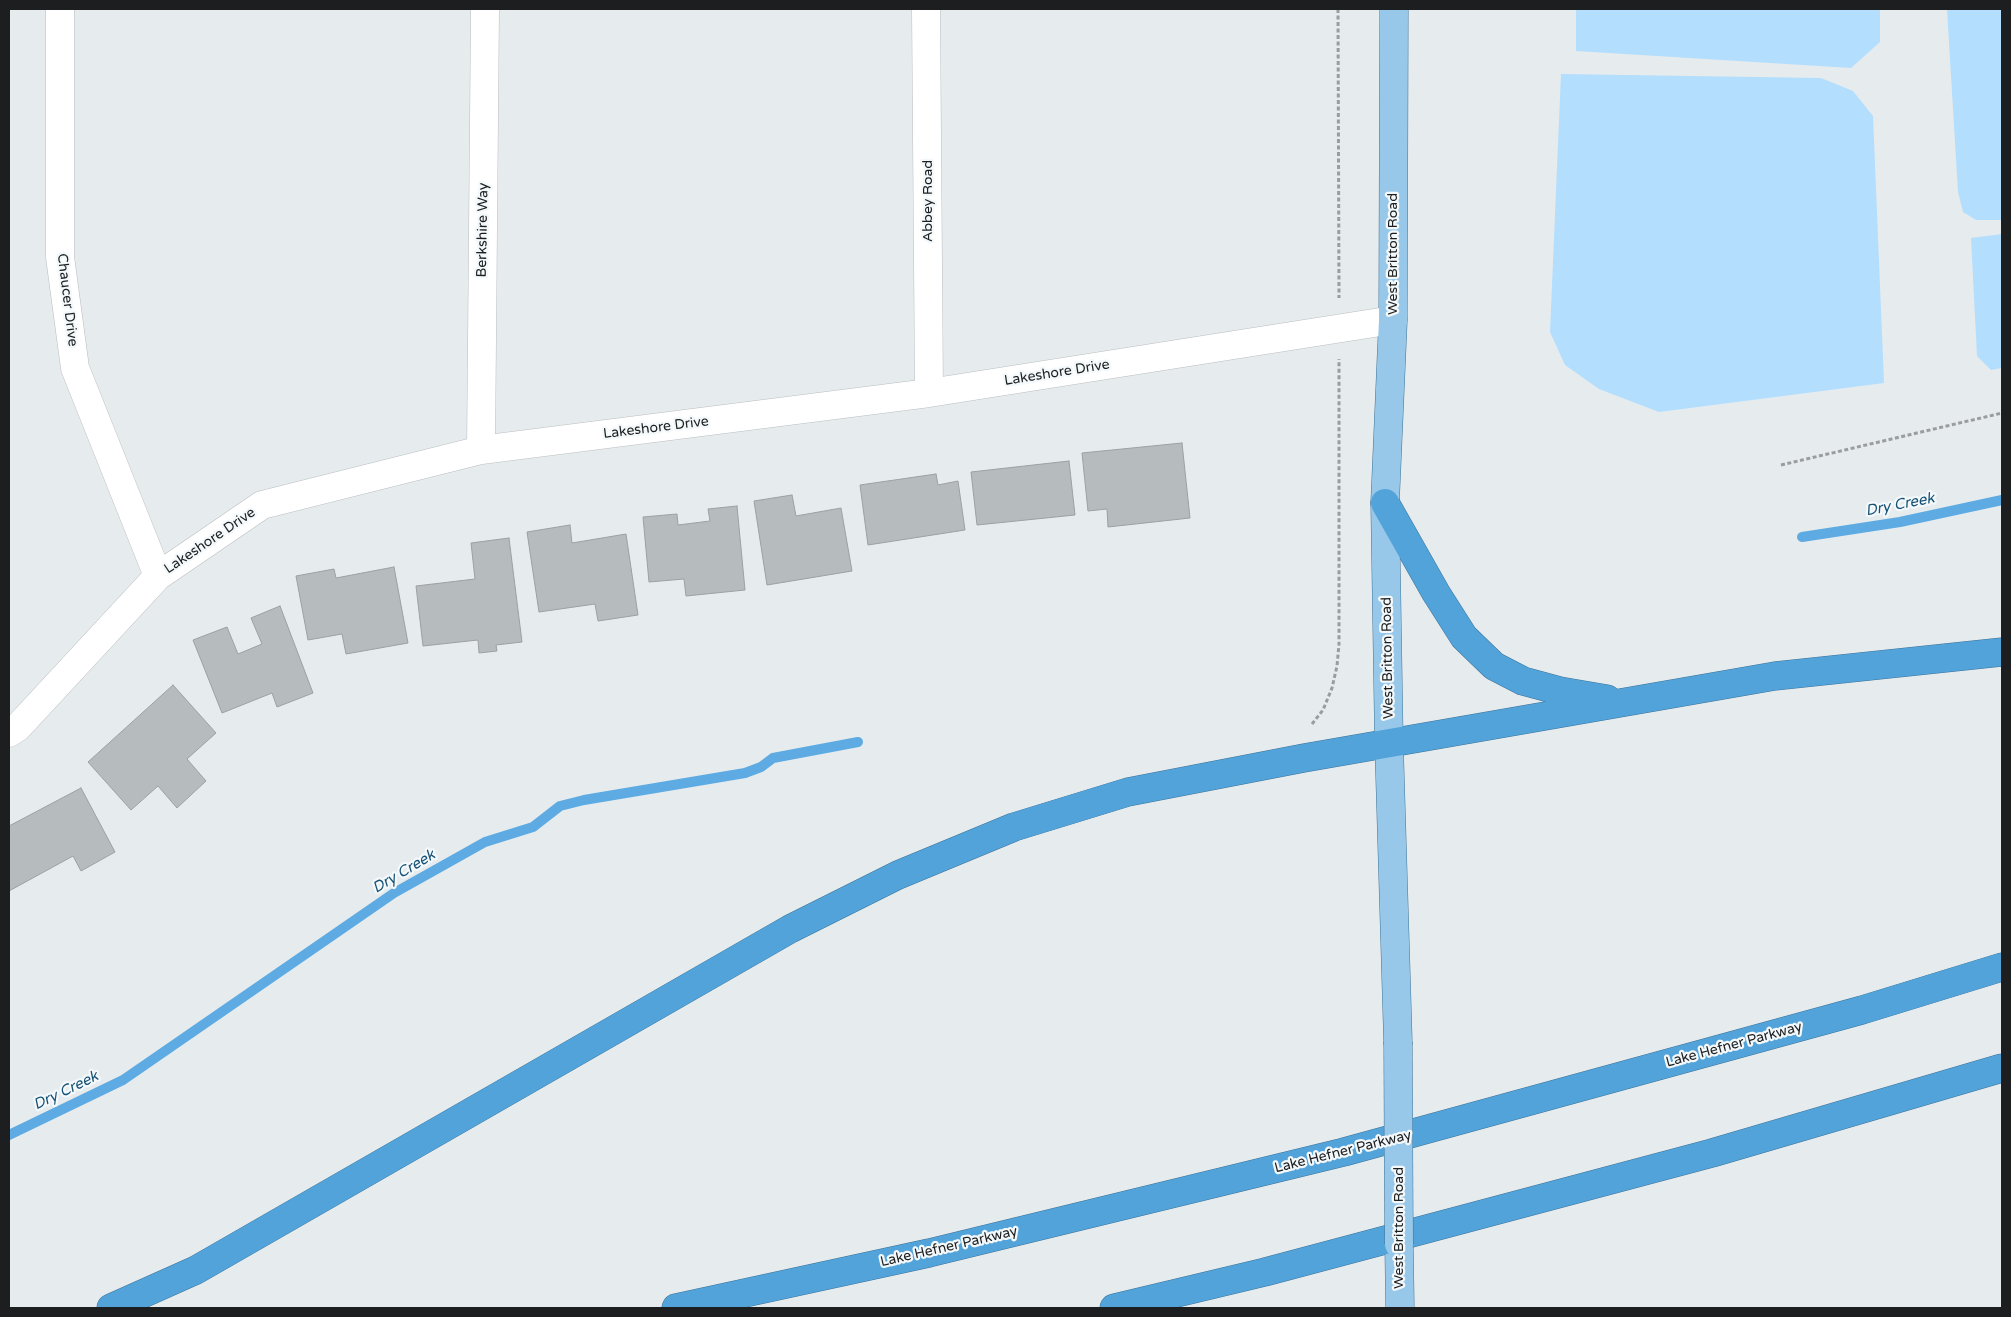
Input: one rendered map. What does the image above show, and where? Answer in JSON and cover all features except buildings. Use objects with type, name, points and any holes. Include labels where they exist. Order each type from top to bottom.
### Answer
[{"type":"highway","points":[[1385,503],[1436,593],[1464,637],[1494,666],[1523,681],[1560,691],[1626,702]]},
{"type":"highway","points":[[111,1308],[196,1270],[790,929],[898,875],[1014,827],[1128,792],[1304,758],[1775,676],[2002,652]]},
{"type":"highway","name":"Lake Hefner Parkway","points":[[676,1308],[929,1253],[1344,1152],[1862,1010],[2002,967]]},
{"type":"highway","points":[[1114,1308],[1265,1272],[1712,1154],[2002,1068]]},
{"type":"main road","name":"West Britton Road","points":[[1394,9],[1393,320],[1385,503],[1389,744],[1398,1042],[1400,1308]]},
{"type":"street","name":"Chaucer Drive","points":[[60,9],[60,257],[75,368],[158,576]]},
{"type":"street","name":"Berkshire Way","points":[[481,450],[485,9]]},
{"type":"street","name":"Abbey Road","points":[[926,9],[929,393]]},
{"type":"street","name":"Lakeshore Drive","points":[[9,733],[18,727],[158,576],[262,506],[481,450],[929,393],[1393,320]]},
{"type":"path","points":[[1338,9],[1339,299]]},
{"type":"path","points":[[1311,725],[1323,710],[1332,688],[1339,644],[1339,381]]},
{"type":"path","points":[[1781,466],[2002,413]]},
{"type":"shaded area","points":[[1576,9],[1880,9],[1880,42],[1851,68],[1576,51]]},
{"type":"shaded area","points":[[1947,9],[2002,9],[2002,220],[1976,220],[1963,212],[1958,192]]},
{"type":"shaded area","points":[[1561,74],[1821,78],[1853,91],[1873,116],[1884,383],[1659,412],[1599,389],[1565,365],[1550,332]]},
{"type":"shaded area","points":[[2002,234],[2002,368],[1991,370],[1977,356],[1971,238]]},
{"type":"waterway","name":"Dry Creek","points":[[1802,537],[1900,522],[2002,500]]},
{"type":"waterway","name":"Dry Creek","points":[[9,1135],[123,1080],[394,893],[485,842],[533,827],[560,806],[584,800],[745,773],[761,767],[773,758],[858,742]]}]
